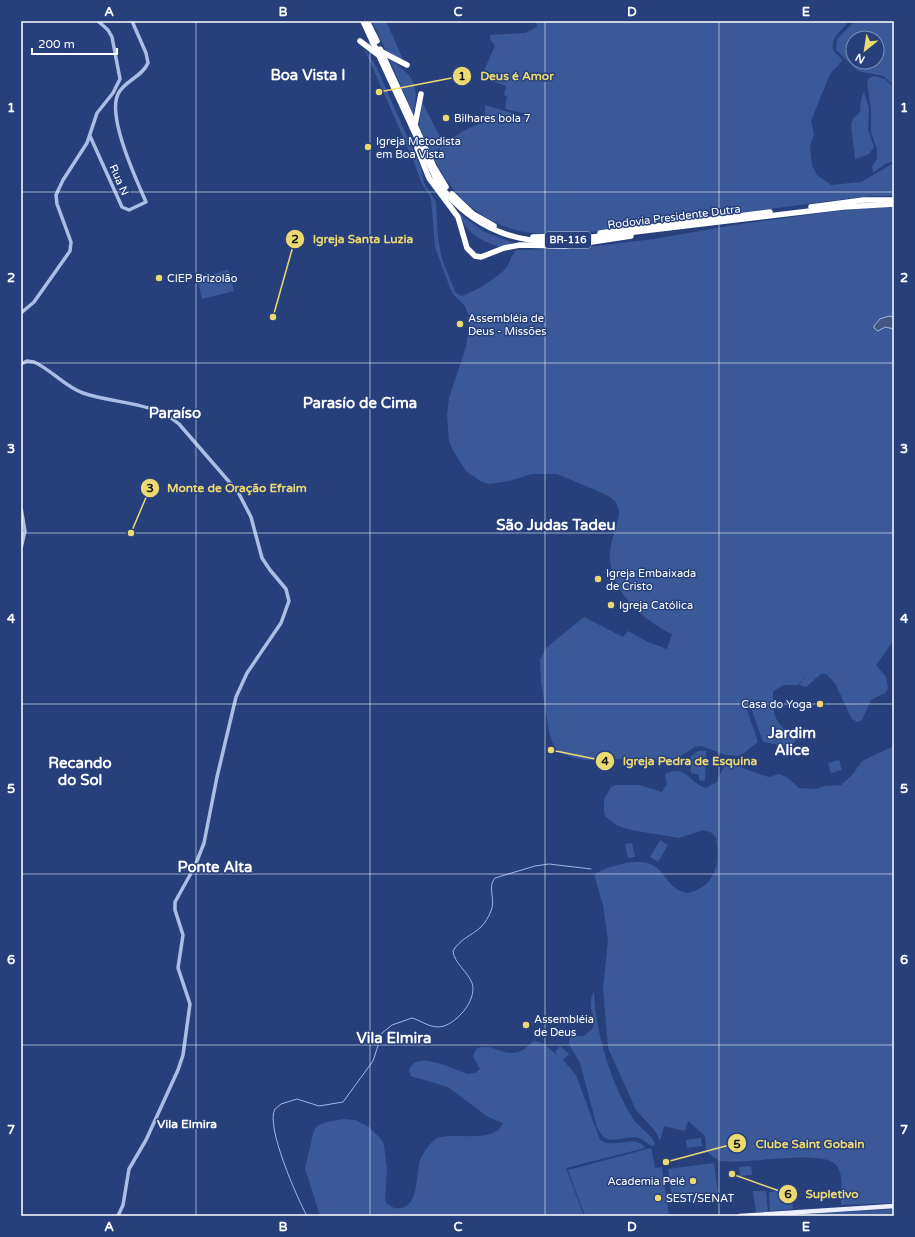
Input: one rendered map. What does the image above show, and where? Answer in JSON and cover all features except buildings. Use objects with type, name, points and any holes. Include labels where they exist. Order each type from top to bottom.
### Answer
[{"type":"highway","name":"Rodovia Presidente Dutra","points":[[363,21],[438,174],[457,200],[473,214],[492,225],[512,233],[532,237],[570,236],[856,201],[894,200]]},
{"type":"highway","name":"Rodovia Presidente Dutra","points":[[367,21],[400,103],[437,181],[455,203],[486,226],[512,237],[543,242],[648,231],[843,206],[894,204]]},
{"type":"highway","points":[[360,41],[380,54],[408,65]]},
{"type":"highway","points":[[415,126],[421,94]]},
{"type":"highway","points":[[400,103],[429,178],[458,217],[468,248],[474,256],[481,257],[504,248],[520,245],[572,245],[632,236],[648,231]]},
{"type":"main road","points":[[740,1216],[894,1206]]},
{"type":"street","points":[[21,313],[27,309],[68,255],[71,248],[70,238],[57,204],[56,195],[63,180],[90,136],[97,113],[116,89],[120,77],[113,44],[108,30],[98,21]]},
{"type":"street","name":"Rua N","points":[[90,136],[122,207],[129,210],[146,202],[130,165],[119,130],[116,102],[121,90],[144,69],[148,63],[147,56],[132,21]]},
{"type":"street","points":[[21,364],[27,361],[34,362],[81,392],[149,408],[170,417],[179,424],[238,492],[251,517],[265,562],[285,586],[288,595],[288,606],[281,623],[247,673],[236,697],[215,783],[204,843],[195,866],[175,902],[175,910],[183,935],[178,968],[190,1006],[182,1060],[146,1140],[129,1170],[123,1205],[118,1216]]},
{"type":"street","points":[[21,508],[25,531],[21,548]]},
{"type":"shaded area","points":[[372,21],[386,21],[402,57],[401,59],[386,51]]},
{"type":"shaded area","points":[[536,21],[849,21],[837,35],[833,43],[834,51],[842,61],[830,74],[811,121],[814,134],[810,147],[812,165],[817,175],[831,185],[861,182],[894,163],[894,196],[872,196],[849,199],[849,196],[848,199],[755,211],[683,218],[573,234],[530,233],[499,224],[487,218],[465,202],[447,181],[434,158],[439,153],[440,148],[467,129],[485,123],[485,105],[525,117],[526,114],[505,109],[507,96],[504,95],[506,86],[483,78],[485,68],[495,46],[490,39],[490,35],[525,33],[537,27]]},
{"type":"shaded area","points":[[855,21],[894,21],[894,85],[883,76],[857,70],[885,70],[885,30],[846,30]]},
{"type":"shaded area","points":[[845,31],[845,59],[836,50],[837,39]]},
{"type":"shaded area","points":[[364,48],[377,68],[421,168],[424,183],[436,202],[438,238],[442,259],[455,292],[461,296],[478,289],[502,272],[517,250],[580,248],[654,239],[734,225],[827,212],[869,207],[894,207],[894,519],[891,518],[894,520],[894,640],[876,665],[886,677],[888,688],[885,693],[871,700],[862,720],[857,722],[852,719],[835,683],[826,674],[821,674],[806,687],[799,685],[810,671],[798,685],[784,685],[773,691],[775,714],[779,724],[796,740],[790,747],[763,742],[748,699],[744,701],[758,742],[744,753],[737,756],[726,755],[701,746],[695,747],[674,760],[585,760],[560,753],[553,744],[549,732],[541,682],[540,660],[546,648],[584,617],[623,637],[628,631],[648,642],[667,649],[672,634],[660,628],[638,611],[621,590],[614,578],[610,552],[619,515],[616,502],[607,495],[557,474],[532,474],[509,481],[489,484],[482,482],[466,471],[454,452],[449,441],[447,415],[449,398],[466,347],[470,319],[465,306],[454,295],[450,288],[435,247],[431,198],[421,182],[414,162]]},
{"type":"shaded area","points":[[390,60],[405,71],[413,83],[416,97],[413,115]]},
{"type":"shaded area","points":[[874,76],[885,79],[894,88],[894,161],[885,164],[873,173],[872,167],[877,158],[877,149],[871,132],[871,109],[867,82],[869,78]]},
{"type":"shaded area","points":[[864,92],[869,109],[868,130],[874,147],[869,154],[855,159],[851,125],[853,119],[860,112],[861,99]]},
{"type":"shaded area","points":[[422,102],[440,137],[440,148],[435,153],[430,150],[419,126]]},
{"type":"shaded area","points":[[460,214],[483,231],[513,243],[499,247],[480,239],[466,227]]},
{"type":"shaded area","points":[[228,270],[234,291],[202,299],[197,278]]},
{"type":"shaded area","points":[[889,316],[894,317],[894,329],[885,327],[878,331],[874,328],[880,319]]},
{"type":"shaded area","points":[[894,746],[894,1203],[841,1205],[841,1175],[837,1166],[830,1161],[817,1158],[783,1158],[732,1162],[721,1161],[716,1159],[708,1152],[704,1135],[688,1121],[685,1131],[664,1126],[660,1141],[656,1132],[636,1110],[608,1048],[603,988],[608,941],[603,905],[594,874],[617,865],[643,862],[651,864],[657,868],[673,886],[687,893],[704,886],[710,880],[714,873],[718,856],[716,838],[712,833],[703,830],[679,838],[631,830],[618,826],[606,817],[604,812],[604,799],[611,787],[616,785],[639,785],[662,792],[667,784],[665,774],[672,771],[678,771],[683,772],[695,782],[706,788],[717,782],[723,769],[730,763],[769,777],[779,774],[788,778],[799,788],[815,789],[825,786],[841,785],[853,774],[862,761]]},
{"type":"shaded area","points":[[698,751],[706,751],[705,781],[699,780],[699,775],[691,773],[690,757]]},
{"type":"shaded area","points":[[839,760],[842,770],[831,773],[828,763]]},
{"type":"shaded area","points":[[660,840],[668,845],[658,862],[650,857]]},
{"type":"shaded area","points":[[632,843],[635,857],[628,858],[625,844]]},
{"type":"shaded area","points":[[594,991],[597,1023],[617,1089],[632,1117],[653,1140],[655,1144],[653,1146],[639,1138],[632,1137],[610,1140],[601,1134],[597,1127],[580,1063],[569,1044],[570,1036],[584,1036],[593,1028],[594,1018],[591,1003]]},
{"type":"shaded area","points":[[534,1041],[543,1043],[559,1057],[555,1052],[560,1046],[569,1054],[563,1060],[576,1075],[600,1140],[605,1143],[636,1142],[645,1148],[566,1168],[584,1216],[320,1216],[305,1168],[314,1130],[317,1126],[327,1122],[343,1119],[355,1120],[369,1127],[381,1139],[384,1145],[387,1169],[385,1202],[394,1208],[402,1208],[408,1205],[412,1199],[415,1192],[421,1158],[425,1150],[433,1141],[439,1137],[447,1136],[479,1136],[489,1134],[498,1130],[503,1123],[488,1117],[448,1087],[411,1076],[409,1071],[412,1064],[418,1061],[436,1062],[468,1074],[475,1073],[480,1069],[473,1056],[476,1049],[486,1047],[512,1053],[523,1050]]},
{"type":"shaded area","points":[[701,1138],[702,1146],[687,1148],[686,1140]]},
{"type":"shaded area","points":[[651,1148],[655,1168],[662,1167],[669,1216],[585,1216],[568,1170]]},
{"type":"shaded area","name":"Academia Pelé","points":[[714,1163],[718,1193],[672,1199],[668,1169]]},
{"type":"shaded area","points":[[751,1166],[752,1175],[740,1176],[739,1167]]},
{"type":"shaded area","points":[[791,1190],[793,1209],[770,1211],[769,1192]]},
{"type":"shaded area","points":[[753,1191],[766,1191],[768,1212],[756,1212]]},
{"type":"shaded area","points":[[894,1209],[894,1216],[775,1216]]},
{"type":"waterway","points":[[307,1216],[296,1194],[278,1145],[274,1130],[273,1117],[275,1109],[281,1104],[297,1099],[319,1106],[343,1102],[373,1061],[382,1033],[392,1025],[412,1018],[435,1027],[445,1026],[464,1011],[472,997],[472,983],[456,960],[453,951],[462,941],[484,924],[492,907],[492,885],[495,878],[535,866],[549,864],[591,869]]},
{"type":"place","name":"Deus é Amor","points":[[379,92]]},
{"type":"place","name":"Bilhares bola 7","points":[[446,118]]},
{"type":"place","name":"Igreja Metodista em Boa Vista","points":[[368,147]]},
{"type":"place","name":"CIEP Brizolão","points":[[159,278]]},
{"type":"place","name":"Igreja Santa Luzia","points":[[273,317]]},
{"type":"place","name":"Assembléia de Deus - Missões","points":[[460,324]]},
{"type":"place","name":"Monte de Oração Efraim","points":[[131,533]]},
{"type":"place","name":"Igreja Embaixada de Cristo","points":[[598,579]]},
{"type":"place","name":"Igreja Católica","points":[[611,605]]},
{"type":"place","name":"Casa do Yoga","points":[[820,704]]},
{"type":"place","name":"Igreja Pedra de Esquina","points":[[551,750]]},
{"type":"place","name":"Assembléia de Deus","points":[[526,1025]]},
{"type":"place","name":"Clube Saint Gobain","points":[[666,1162]]},
{"type":"place","name":"Supletivo","points":[[732,1174]]},
{"type":"place","name":"Academia Pelé","points":[[693,1181]]},
{"type":"place","name":"SEST/SENAT","points":[[658,1198]]},
{"type":"district","name":"Boa Vista I","points":[[308,75]]},
{"type":"district","name":"Parasío de Cima","points":[[360,403]]},
{"type":"district","name":"Paraíso","points":[[175,413]]},
{"type":"district","name":"São Judas Tadeu","points":[[556,525]]},
{"type":"district","name":"Jardim Alice","points":[[792,742]]},
{"type":"district","name":"Recando do Sol","points":[[80,772]]},
{"type":"district","name":"Ponte Alta","points":[[215,867]]},
{"type":"district","name":"Vila Elmira","points":[[394,1038]]},
{"type":"district","name":"Vila Elmira","points":[[187,1124]]}]
